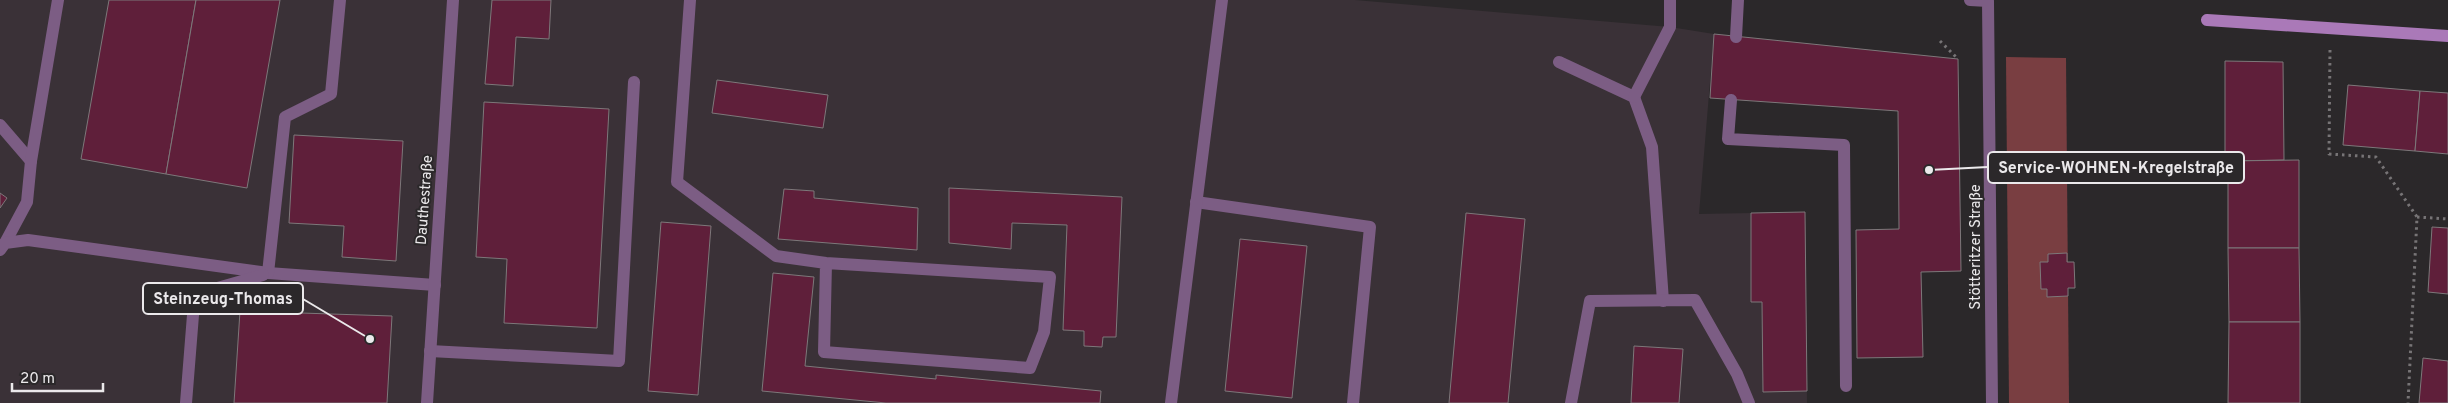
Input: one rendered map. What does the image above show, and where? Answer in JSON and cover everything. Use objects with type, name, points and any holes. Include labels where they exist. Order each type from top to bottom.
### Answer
[{"type":"street","points":[[2,246],[27,202],[30,161],[58,0]]},
{"type":"street","points":[[268,273],[285,117],[331,94],[340,0]]},
{"type":"street","name":"Dauthestraße","points":[[427,403],[453,0]]},
{"type":"street","points":[[690,0],[677,182],[776,256],[826,263],[1050,277],[1044,332],[1030,368],[824,352],[826,263]]},
{"type":"street","points":[[1171,403],[1222,0]]},
{"type":"street","points":[[1634,97],[1670,27],[1670,0]]},
{"type":"street","points":[[1736,37],[1738,0]]},
{"type":"street","name":"Stötteritzer Straße","points":[[1970,0],[1988,2],[1992,403]]},
{"type":"street","points":[[2207,20],[2448,36]]},
{"type":"street","points":[[1559,62],[1634,97],[1652,147],[1663,300]]},
{"type":"street","points":[[430,352],[619,361],[634,82]]},
{"type":"street","points":[[1731,100],[1728,139],[1844,145],[1846,386]]},
{"type":"street","points":[[0,125],[30,161]]},
{"type":"street","points":[[1196,202],[1370,227],[1353,403]]},
{"type":"street","points":[[2,246],[28,240],[268,273],[435,285]]},
{"type":"street","points":[[186,403],[193,315],[198,300],[214,289],[268,273]]},
{"type":"street","points":[[1571,403],[1590,301],[1663,300],[1695,300],[1737,374],[1749,403]]},
{"type":"path","points":[[2331,27],[2329,154],[2376,157],[2417,217],[2408,403]]},
{"type":"path","points":[[1940,41],[1958,59]]},
{"type":"path","points":[[2417,217],[2448,219]]},
{"type":"shaded area","points":[[0,0],[1355,0],[1670,27],[1714,34],[1699,214],[1805,212],[1807,403],[0,403]]},
{"type":"shaded area","points":[[2006,57],[2066,58],[2069,403],[2009,403]]},
{"type":"building","points":[[109,0],[196,0],[166,174],[81,159]]},
{"type":"building","points":[[196,0],[280,0],[247,188],[166,174]]},
{"type":"building","points":[[492,0],[551,0],[549,39],[516,37],[513,86],[485,84]]},
{"type":"building","points":[[1714,34],[1958,59],[1961,271],[1921,272],[1923,357],[1857,358],[1856,230],[1899,229],[1898,111],[1710,98]]},
{"type":"building","points":[[2225,61],[2283,62],[2284,160],[2225,161]]},
{"type":"building","points":[[717,80],[828,95],[823,128],[712,113]]},
{"type":"building","points":[[2348,85],[2420,91],[2415,151],[2343,145]]},
{"type":"building","points":[[2420,91],[2448,93],[2448,154],[2415,151]]},
{"type":"building","points":[[484,102],[609,109],[597,328],[504,323],[507,259],[476,257]]},
{"type":"building","points":[[294,135],[403,141],[396,261],[342,257],[344,226],[289,223]]},
{"type":"building","points":[[2299,160],[2299,248],[2228,248],[2228,161]]},
{"type":"building","points":[[949,188],[1122,197],[1116,337],[1103,337],[1102,347],[1084,346],[1084,331],[1063,330],[1067,225],[1012,223],[1011,249],[949,243]]},
{"type":"building","points":[[784,189],[814,191],[814,198],[918,208],[917,250],[778,239]]},
{"type":"building","points":[[0,193],[7,198],[0,208]]},
{"type":"building","points":[[1805,212],[1807,391],[1763,392],[1762,302],[1751,302],[1751,213]]},
{"type":"building","points":[[1466,213],[1525,219],[1508,403],[1449,403]]},
{"type":"building","points":[[661,222],[711,226],[698,395],[648,391]]},
{"type":"building","points":[[2432,227],[2448,228],[2448,294],[2428,292]]},
{"type":"building","points":[[1240,239],[1307,246],[1292,398],[1225,391]]},
{"type":"building","points":[[2228,248],[2299,248],[2300,322],[2229,322]]},
{"type":"building","points":[[2067,253],[2067,262],[2074,262],[2075,288],[2068,288],[2068,296],[2047,297],[2047,289],[2041,289],[2040,262],[2048,262],[2048,254]]},
{"type":"building","points":[[773,273],[814,277],[805,366],[936,379],[936,375],[1101,391],[1100,403],[886,403],[762,391]]},
{"type":"building","points":[[240,311],[392,316],[387,403],[234,403]]},
{"type":"building","points":[[2229,322],[2300,322],[2300,403],[2228,403]]},
{"type":"building","points":[[1634,346],[1683,349],[1679,403],[1631,403]]},
{"type":"building","points":[[2423,358],[2448,361],[2448,403],[2419,403]]},
{"type":"place","name":"Service-WOHNEN-Kregelstraße","points":[[1929,170]]},
{"type":"place","name":"Steinzeug-Thomas","points":[[370,339]]}]
